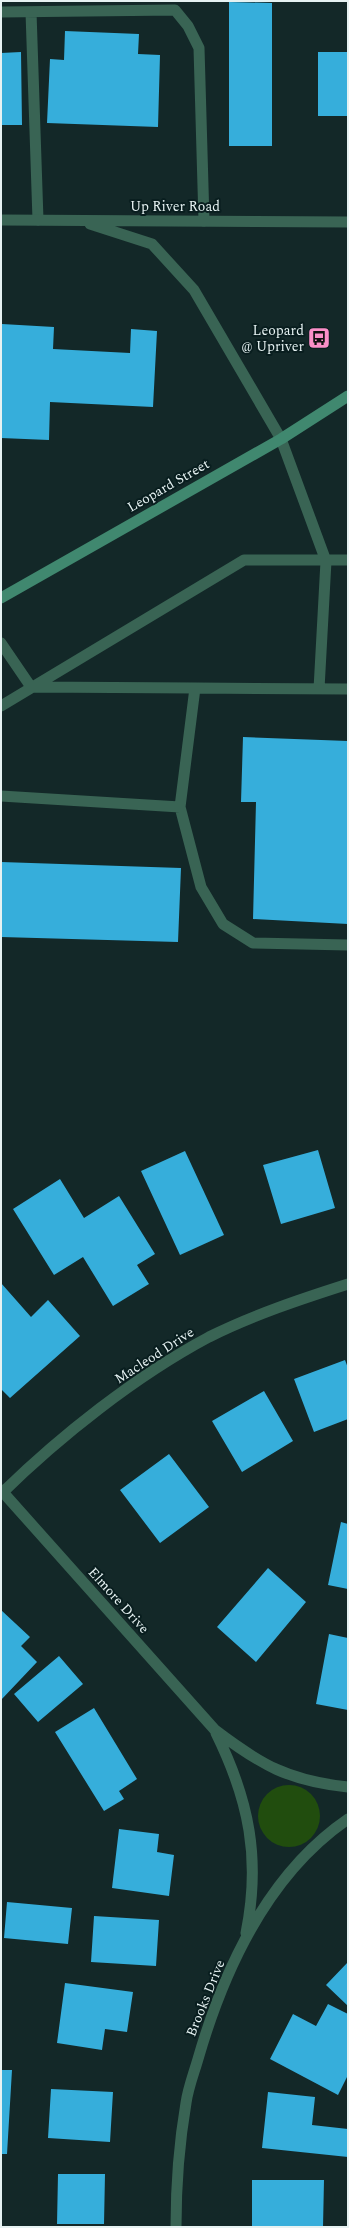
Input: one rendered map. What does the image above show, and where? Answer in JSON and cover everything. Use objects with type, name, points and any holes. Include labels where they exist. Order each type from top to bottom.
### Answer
[{"type":"main road","name":"Leopard Street","points":[[1,598],[281,439],[348,396]]},
{"type":"street","points":[[1,12],[174,10],[188,26],[199,48],[204,221]]},
{"type":"street","points":[[31,12],[38,220]]},
{"type":"street","name":"Up River Road","points":[[1,220],[348,222]]},
{"type":"street","points":[[80,221],[152,244],[194,290],[281,439],[326,561],[320,689]]},
{"type":"street","points":[[1,706],[244,560],[348,560]]},
{"type":"street","points":[[1,643],[31,687]]},
{"type":"street","points":[[31,687],[348,689]]},
{"type":"street","points":[[195,688],[180,807],[201,887],[223,924],[253,943],[348,945]]},
{"type":"street","points":[[1,796],[180,807]]},
{"type":"street","name":"Macleod Drive","points":[[2,1492],[62,1440],[136,1382],[209,1337],[292,1302],[348,1284]]},
{"type":"street","name":"Elmore Drive","points":[[2,1492],[215,1730],[247,1754],[278,1771],[312,1782],[348,1787]]},
{"type":"street","name":"Elmore Drive","points":[[215,1730],[231,1763],[243,1798],[250,1835],[253,1872],[251,1909],[243,1945]]},
{"type":"street","name":"Brooks Drive","points":[[176,2227],[176,2183],[186,2102],[209,2022],[243,1945],[262,1909],[287,1876],[315,1846],[348,1819]]},
{"type":"green space","points":[[283,1785],[295,1785],[311,1794],[318,1804],[320,1816],[318,1828],[311,1838],[295,1847],[283,1847],[272,1842],[263,1833],[258,1822],[258,1810],[263,1799],[272,1790]]},
{"type":"building","points":[[229,2],[272,3],[272,146],[229,146]]},
{"type":"building","points":[[65,31],[139,34],[138,54],[160,55],[158,127],[47,123],[50,59],[64,60]]},
{"type":"building","points":[[21,52],[22,125],[1,125],[1,53]]},
{"type":"building","points":[[318,52],[348,52],[348,116],[318,116]]},
{"type":"building","points":[[2,324],[54,327],[53,349],[130,353],[131,329],[157,331],[153,407],[50,402],[49,440],[1,438]]},
{"type":"building","points":[[243,737],[348,741],[348,924],[253,919],[256,802],[241,802]]},
{"type":"building","points":[[1,862],[181,868],[178,942],[1,937]]},
{"type":"building","points":[[318,1150],[335,1208],[281,1224],[263,1165]]},
{"type":"building","points":[[185,1151],[224,1235],[180,1255],[141,1171]]},
{"type":"building","points":[[60,1179],[84,1218],[119,1196],[155,1254],[137,1265],[149,1284],[113,1306],[83,1257],[54,1275],[13,1209]]},
{"type":"building","points":[[1,1283],[31,1317],[48,1300],[80,1336],[10,1398],[1,1389]]},
{"type":"building","points":[[345,1360],[348,1368],[348,1419],[314,1432],[294,1379]]},
{"type":"building","points":[[264,1391],[293,1441],[242,1472],[212,1421]]},
{"type":"building","points":[[169,1454],[209,1507],[160,1543],[120,1490]]},
{"type":"building","points":[[341,1522],[348,1524],[348,1589],[328,1585]]},
{"type":"building","points":[[268,1568],[306,1602],[256,1662],[217,1627]]},
{"type":"building","points":[[1,1610],[30,1637],[21,1646],[37,1662],[1,1700]]},
{"type":"building","points":[[329,1634],[348,1638],[348,1710],[316,1704]]},
{"type":"building","points":[[59,1656],[83,1684],[38,1722],[14,1694]]},
{"type":"building","points":[[94,1708],[137,1779],[119,1791],[124,1799],[104,1811],[55,1732]]},
{"type":"building","points":[[119,1829],[159,1834],[157,1852],[174,1855],[169,1896],[112,1888]]},
{"type":"building","points":[[7,1902],[72,1908],[68,1944],[4,1938]]},
{"type":"building","points":[[94,1916],[159,1920],[156,1966],[91,1962]]},
{"type":"building","points":[[348,1962],[348,2006],[326,1985]]},
{"type":"building","points":[[65,1983],[133,1992],[127,2032],[105,2029],[102,2050],[57,2043]]},
{"type":"building","points":[[328,2004],[348,2014],[348,2075],[338,2095],[270,2059],[293,2014],[316,2026]]},
{"type":"building","points":[[1,2070],[12,2070],[7,2154],[1,2154]]},
{"type":"building","points":[[51,2089],[113,2092],[110,2142],[48,2138]]},
{"type":"building","points":[[268,2092],[315,2097],[312,2125],[348,2129],[348,2157],[262,2148]]},
{"type":"building","points":[[58,2174],[105,2174],[104,2224],[57,2224]]},
{"type":"building","points":[[252,2180],[324,2180],[323,2227],[252,2227]]},
{"type":"place","name":"Leopard @ Upriver","points":[[319,338]]}]
